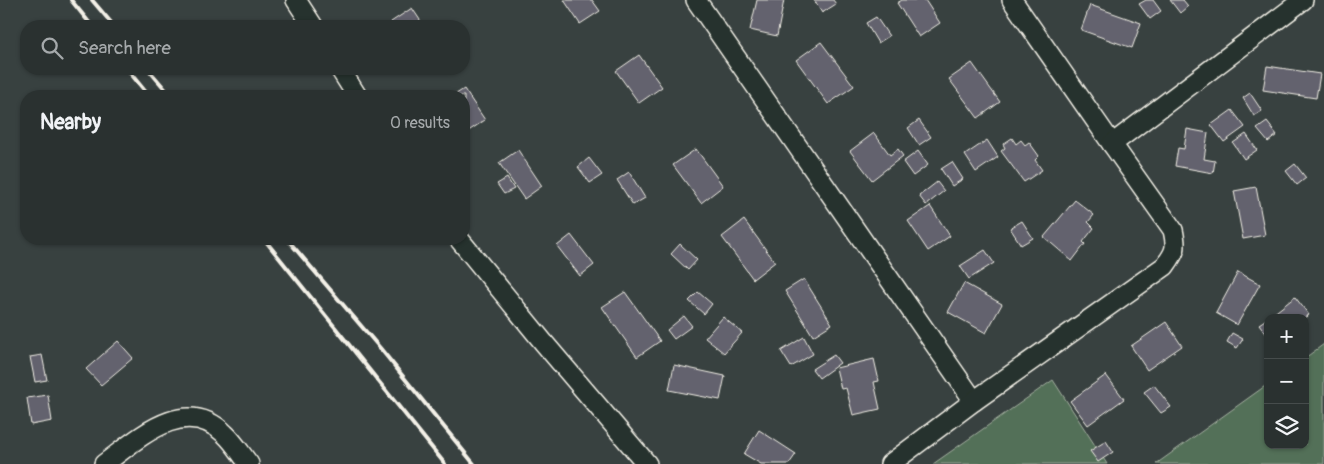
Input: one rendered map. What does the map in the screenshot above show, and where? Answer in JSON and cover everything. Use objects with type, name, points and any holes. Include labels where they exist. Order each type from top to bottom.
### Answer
[{"type":"street","points":[[296,0],[309,20]]},
{"type":"street","points":[[696,0],[974,401]]},
{"type":"street","points":[[890,464],[974,401],[1165,266],[1174,254],[1176,243],[1173,230],[1012,0]]},
{"type":"street","points":[[1112,144],[1303,0]]},
{"type":"street","points":[[344,75],[353,90]]},
{"type":"street","points":[[464,245],[647,464]]},
{"type":"street","points":[[104,464],[156,426],[184,417],[204,419],[224,433],[249,464]]},
{"type":"green space","points":[[1324,344],[1324,464],[1156,464],[1264,387],[1264,449],[1309,449],[1309,355]]},
{"type":"green space","points":[[1053,380],[1107,464],[933,464]]},
{"type":"building","points":[[564,0],[592,0],[600,11],[580,24]]},
{"type":"building","points":[[757,0],[784,0],[777,36],[750,30]]},
{"type":"building","points":[[814,0],[833,0],[836,4],[822,13]]},
{"type":"building","points":[[902,0],[925,0],[940,23],[919,37],[897,3]]},
{"type":"building","points":[[1146,0],[1153,0],[1161,11],[1150,19],[1139,4]]},
{"type":"building","points":[[1170,0],[1183,0],[1188,6],[1180,13]]},
{"type":"building","points":[[1090,5],[1141,23],[1132,48],[1081,30]]},
{"type":"building","points":[[412,8],[420,20],[394,20]]},
{"type":"building","points":[[876,17],[889,36],[878,43],[866,23]]},
{"type":"building","points":[[821,42],[854,86],[828,104],[796,60]]},
{"type":"building","points":[[639,55],[662,87],[639,103],[616,71]]},
{"type":"building","points":[[972,63],[1000,102],[978,118],[949,79]]},
{"type":"building","points":[[1267,66],[1320,74],[1316,98],[1263,90]]},
{"type":"building","points":[[1250,93],[1262,111],[1254,116],[1243,98]]},
{"type":"building","points":[[470,98],[485,120],[470,130]]},
{"type":"building","points":[[1232,110],[1245,127],[1224,142],[1211,125]]},
{"type":"building","points":[[919,120],[931,137],[919,145],[908,128]]},
{"type":"building","points":[[1267,122],[1277,135],[1268,142],[1257,129]]},
{"type":"building","points":[[1187,129],[1208,133],[1204,159],[1215,161],[1213,173],[1175,166],[1178,148],[1184,149]]},
{"type":"building","points":[[874,133],[890,155],[898,149],[903,156],[872,180],[850,151]]},
{"type":"building","points":[[1246,134],[1257,150],[1244,159],[1233,143]]},
{"type":"building","points":[[1012,138],[1016,144],[1021,140],[1025,145],[1029,142],[1039,156],[1035,160],[1042,170],[1024,182],[1001,151],[1005,148],[1003,144]]},
{"type":"building","points":[[987,140],[998,157],[976,172],[965,155]]},
{"type":"building","points":[[696,149],[723,186],[701,203],[673,165]]},
{"type":"building","points":[[518,150],[542,186],[524,199],[499,163]]},
{"type":"building","points":[[918,151],[928,165],[913,176],[903,162]]},
{"type":"building","points":[[589,158],[602,175],[590,183],[578,167]]},
{"type":"building","points":[[952,162],[963,179],[952,186],[941,169]]},
{"type":"building","points":[[1295,164],[1306,178],[1297,185],[1286,171]]},
{"type":"building","points":[[629,172],[645,198],[633,205],[617,180]]},
{"type":"building","points":[[507,178],[514,189],[504,194],[497,184]]},
{"type":"building","points":[[937,182],[944,191],[926,205],[919,196]]},
{"type":"building","points":[[1256,187],[1265,235],[1243,239],[1234,191]]},
{"type":"building","points":[[1075,200],[1094,215],[1088,222],[1094,228],[1072,261],[1044,237]]},
{"type":"building","points":[[930,206],[950,236],[928,251],[908,221]]},
{"type":"building","points":[[744,220],[775,262],[753,279],[722,237]]},
{"type":"building","points":[[1022,221],[1033,238],[1021,245],[1010,228]]},
{"type":"building","points":[[571,235],[594,265],[580,276],[557,246]]},
{"type":"building","points":[[680,244],[697,260],[688,270],[671,254]]},
{"type":"building","points":[[985,250],[994,263],[969,279],[960,266]]},
{"type":"building","points":[[1238,272],[1260,284],[1237,325],[1216,313]]},
{"type":"building","points":[[804,279],[832,324],[813,336],[785,291]]},
{"type":"building","points":[[964,283],[1002,304],[986,333],[948,312]]},
{"type":"building","points":[[625,292],[660,341],[637,357],[602,307]]},
{"type":"building","points":[[698,292],[712,304],[704,314],[689,301]]},
{"type":"building","points":[[1295,297],[1308,314],[1273,314]]},
{"type":"building","points":[[684,316],[692,326],[674,339],[667,330]]},
{"type":"building","points":[[723,317],[742,333],[724,353],[705,338]]},
{"type":"building","points":[[1264,321],[1264,331],[1259,324]]},
{"type":"building","points":[[1166,322],[1182,346],[1147,370],[1131,346]]},
{"type":"building","points":[[1232,333],[1243,339],[1237,348],[1227,342]]},
{"type":"building","points":[[804,337],[813,354],[791,367],[781,351]]},
{"type":"building","points":[[118,341],[133,358],[101,385],[86,369]]},
{"type":"building","points":[[42,355],[47,380],[35,382],[30,357]]},
{"type":"building","points":[[834,355],[840,363],[819,378],[812,369]]},
{"type":"building","points":[[874,359],[879,381],[874,382],[880,409],[853,415],[846,388],[841,389],[836,368]]},
{"type":"building","points":[[674,365],[725,376],[720,400],[669,390]]},
{"type":"building","points":[[1106,375],[1124,399],[1088,425],[1070,401]]},
{"type":"building","points":[[1154,385],[1171,407],[1161,413],[1144,392]]},
{"type":"building","points":[[48,395],[52,421],[31,425],[27,398]]},
{"type":"building","points":[[759,430],[796,454],[789,464],[761,464],[744,454]]},
{"type":"building","points":[[1106,441],[1113,452],[1098,462],[1090,451]]},
{"type":"railway","points":[[71,0],[87,20]]},
{"type":"railway","points":[[92,0],[109,20]]},
{"type":"railway","points":[[132,75],[144,90]]},
{"type":"railway","points":[[153,75],[166,90]]},
{"type":"railway","points":[[269,245],[445,464]]},
{"type":"railway","points":[[292,245],[380,348],[474,464]]}]
